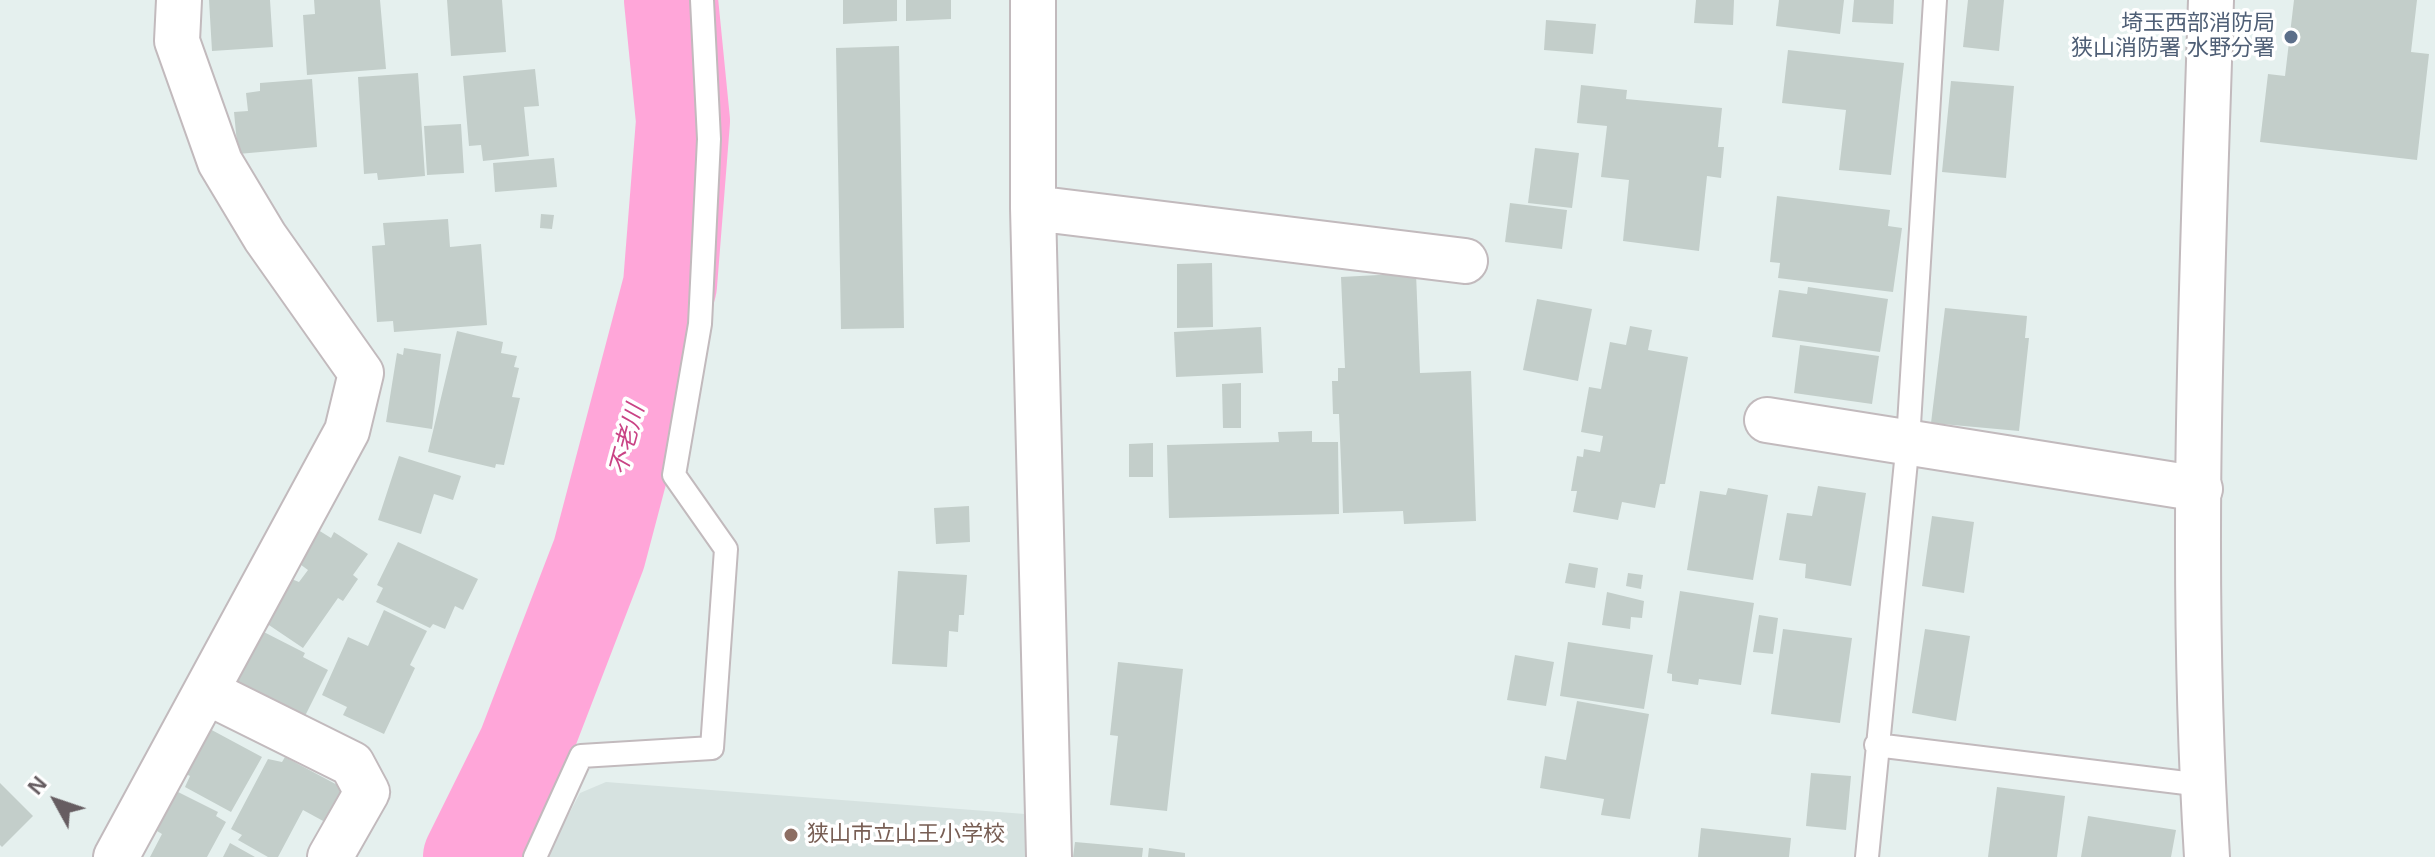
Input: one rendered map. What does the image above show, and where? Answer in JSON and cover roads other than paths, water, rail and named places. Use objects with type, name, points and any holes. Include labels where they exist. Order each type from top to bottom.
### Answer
[{"type":"street","points":[[116,857],[347,431],[361,373],[265,237],[220,162],[177,41],[179,0]]},
{"type":"street","points":[[1033,0],[1033,208],[1049,857]]},
{"type":"street","points":[[2207,857],[2202,785],[2200,489],[2211,0]]},
{"type":"street","points":[[1033,208],[1465,261]]},
{"type":"street","points":[[1767,420],[2200,489]]},
{"type":"street","points":[[207,692],[352,764],[367,792],[330,857]]},
{"type":"lane","points":[[535,857],[581,756],[712,748],[726,549],[674,475],[700,324],[709,139],[702,0]]},
{"type":"lane","points":[[1867,857],[1908,441],[1935,0]]},
{"type":"lane","points":[[1876,745],[2202,785]]},
{"type":"waterway","name":"不老川","points":[[470,857],[525,746],[599,554],[670,285],[683,121],[671,0]]},
{"type":"place","name":"埼玉西部消防局 狭山消防署 水野分署","points":[[2291,37]]},
{"type":"place","name":"狭山市立山王小学校","points":[[791,835]]}]
